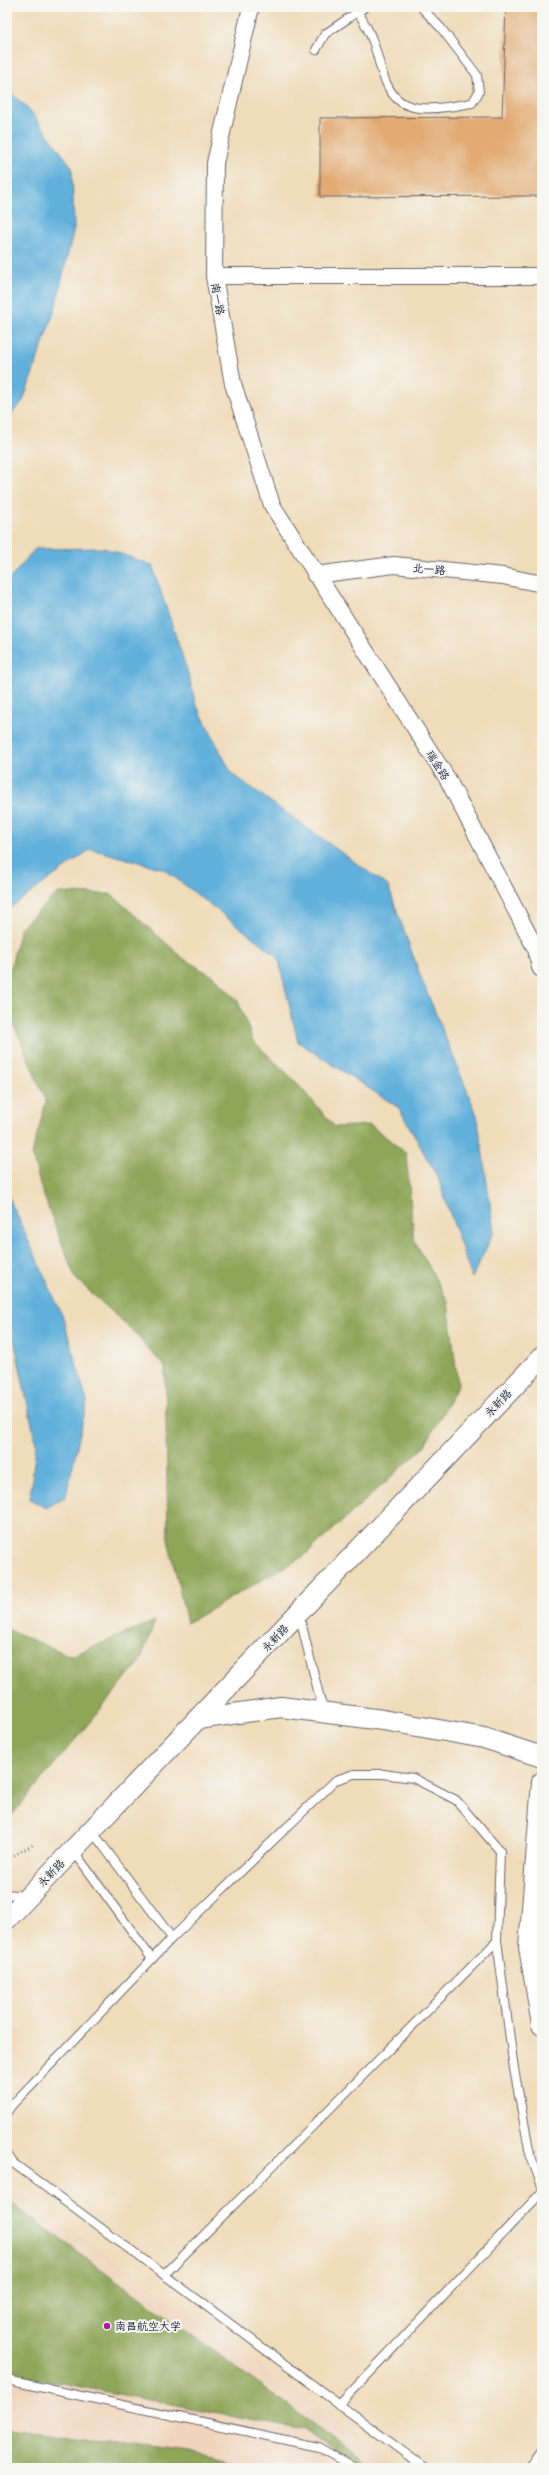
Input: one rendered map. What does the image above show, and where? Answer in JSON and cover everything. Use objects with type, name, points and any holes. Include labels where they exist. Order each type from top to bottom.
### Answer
[{"type":"street","name":"南一路","points":[[251,7],[215,163],[214,276],[233,384],[272,505],[315,575]]},
{"type":"street","points":[[214,276],[542,276]]},
{"type":"street","name":"北一路","points":[[315,575],[394,565],[503,576],[542,584]]},
{"type":"street","name":"瑞金路","points":[[315,575],[447,778],[541,961]]},
{"type":"street","name":"永新路","points":[[7,1919],[542,1357]]},
{"type":"street","points":[[198,1719],[281,1707],[383,1720],[484,1738],[542,1756]]},
{"type":"street","points":[[542,1782],[529,1947],[542,2025]]},
{"type":"lane","points":[[316,50],[325,34],[356,9],[365,7]]},
{"type":"lane","points":[[356,9],[374,44],[386,84],[401,102],[418,108],[452,106],[472,102],[479,92],[477,75],[441,28],[421,7]]},
{"type":"lane","points":[[298,1613],[324,1713]]},
{"type":"lane","points":[[7,2112],[11,2106],[172,1938],[336,1780],[354,1774],[376,1774],[413,1778],[456,1800],[500,1850],[497,1941],[516,2076],[530,2154],[542,2186]]},
{"type":"lane","points":[[91,1831],[172,1938]]},
{"type":"lane","points":[[73,1850],[152,1959]]},
{"type":"lane","points":[[7,1894],[29,1896]]},
{"type":"lane","points":[[164,2275],[497,1941]]},
{"type":"lane","points":[[7,2154],[13,2164],[425,2468]]},
{"type":"lane","points":[[339,2405],[542,2192]]},
{"type":"lane","points":[[7,2380],[318,2447],[354,2468]]},
{"type":"lane","points":[[529,2468],[542,2450]]},
{"type":"path","points":[[7,1858],[33,1845]]},
{"type":"shaded area","name":"南昌航空大学","points":[[7,2183],[406,2468],[7,2468]]},
{"type":"green space","points":[[58,893],[111,894],[184,959],[216,978],[238,1001],[253,1041],[294,1080],[335,1127],[371,1125],[406,1153],[414,1240],[448,1301],[458,1385],[424,1447],[304,1556],[187,1623],[168,1540],[165,1367],[133,1331],[75,1278],[42,1191],[32,1154],[46,1101],[7,1008],[7,984],[20,928]]},
{"type":"green space","points":[[155,1621],[140,1662],[7,1821],[7,1629],[71,1656]]},
{"type":"green space","points":[[7,2200],[373,2468],[356,2468],[303,2429],[7,2373]]},
{"type":"green space","points":[[7,2430],[190,2452],[250,2468],[7,2468]]},
{"type":"water","points":[[7,90],[28,108],[72,167],[74,228],[55,309],[23,401],[7,419],[7,267],[9,261],[10,220],[7,211]]},
{"type":"water","points":[[104,548],[152,565],[187,670],[196,704],[232,774],[388,886],[420,975],[477,1115],[494,1231],[472,1278],[438,1178],[399,1108],[298,1042],[278,957],[164,869],[91,849],[7,910],[7,582],[35,549]]},
{"type":"water","points":[[7,1193],[63,1317],[87,1402],[66,1496],[46,1508],[30,1499],[36,1444],[7,1306]]},
{"type":"building","points":[[506,7],[542,7],[542,196],[320,197],[320,118],[502,117]]},
{"type":"place","name":"南昌航空大学","points":[[107,2326]]}]
